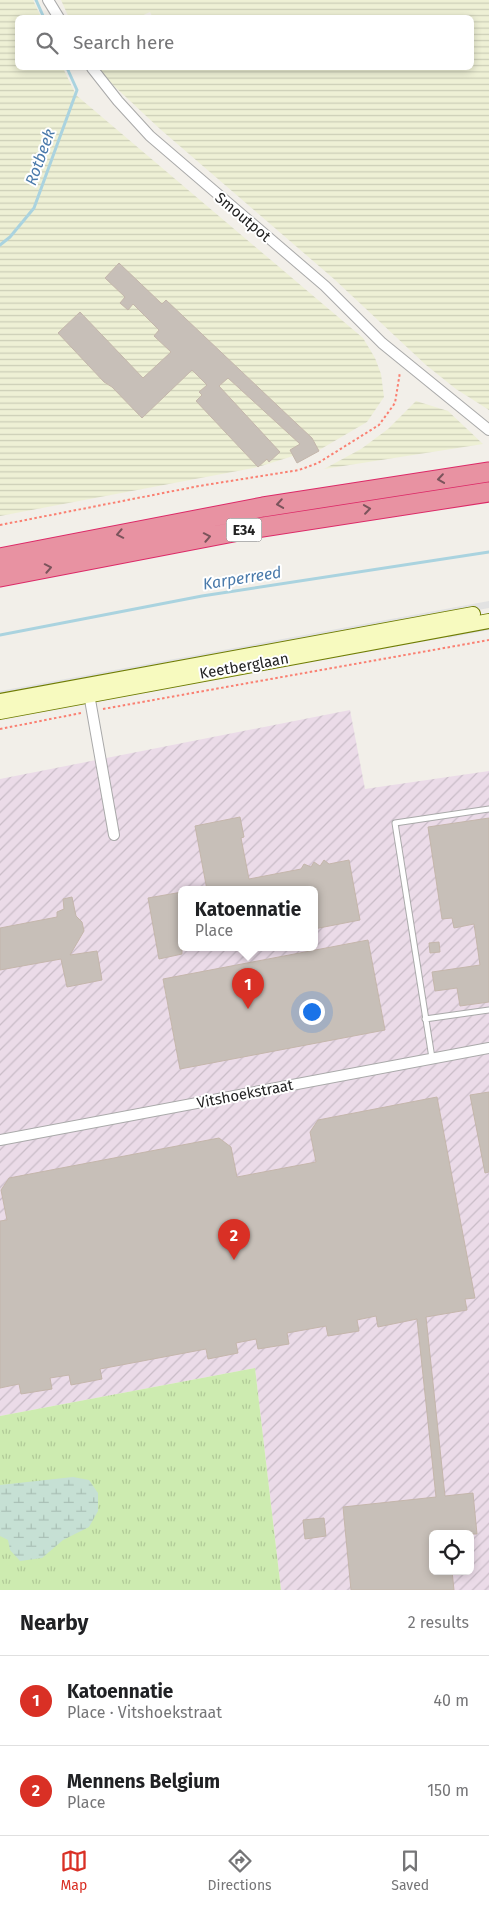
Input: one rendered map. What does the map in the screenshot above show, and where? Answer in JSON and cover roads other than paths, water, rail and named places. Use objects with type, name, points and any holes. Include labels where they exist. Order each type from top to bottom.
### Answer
[{"type":"highway","name":"E34","points":[[0,558],[263,507],[489,472]]},
{"type":"highway","name":"E34","points":[[0,577],[244,530],[489,492]]},
{"type":"main road","name":"Keetberglaan","points":[[0,701],[489,611]]},
{"type":"main road","name":"Keetberglaan","points":[[0,712],[489,621]]},
{"type":"street","points":[[48,0],[57,15]]},
{"type":"street","name":"Smoutpot","points":[[94,70],[118,101],[150,136],[325,286],[402,360],[489,430]]},
{"type":"street","points":[[89,694],[114,835]]},
{"type":"street","name":"Vitshoekstraat","points":[[0,1140],[489,1048]]},
{"type":"lane","points":[[432,1059],[396,823],[489,809]]},
{"type":"lane","points":[[425,1019],[489,1010]]},
{"type":"waterway","name":"Rotbeek","points":[[36,0],[43,15]]},
{"type":"waterway","name":"Rotbeek","points":[[0,245],[10,237],[34,208],[77,90],[68,70]]},
{"type":"waterway","name":"Karperreed","points":[[0,635],[202,596],[489,552]]},
{"type":"place","name":"Katoennatie","points":[[248,1009]]},
{"type":"place","name":"Mennens Belgium","points":[[234,1260]]}]
